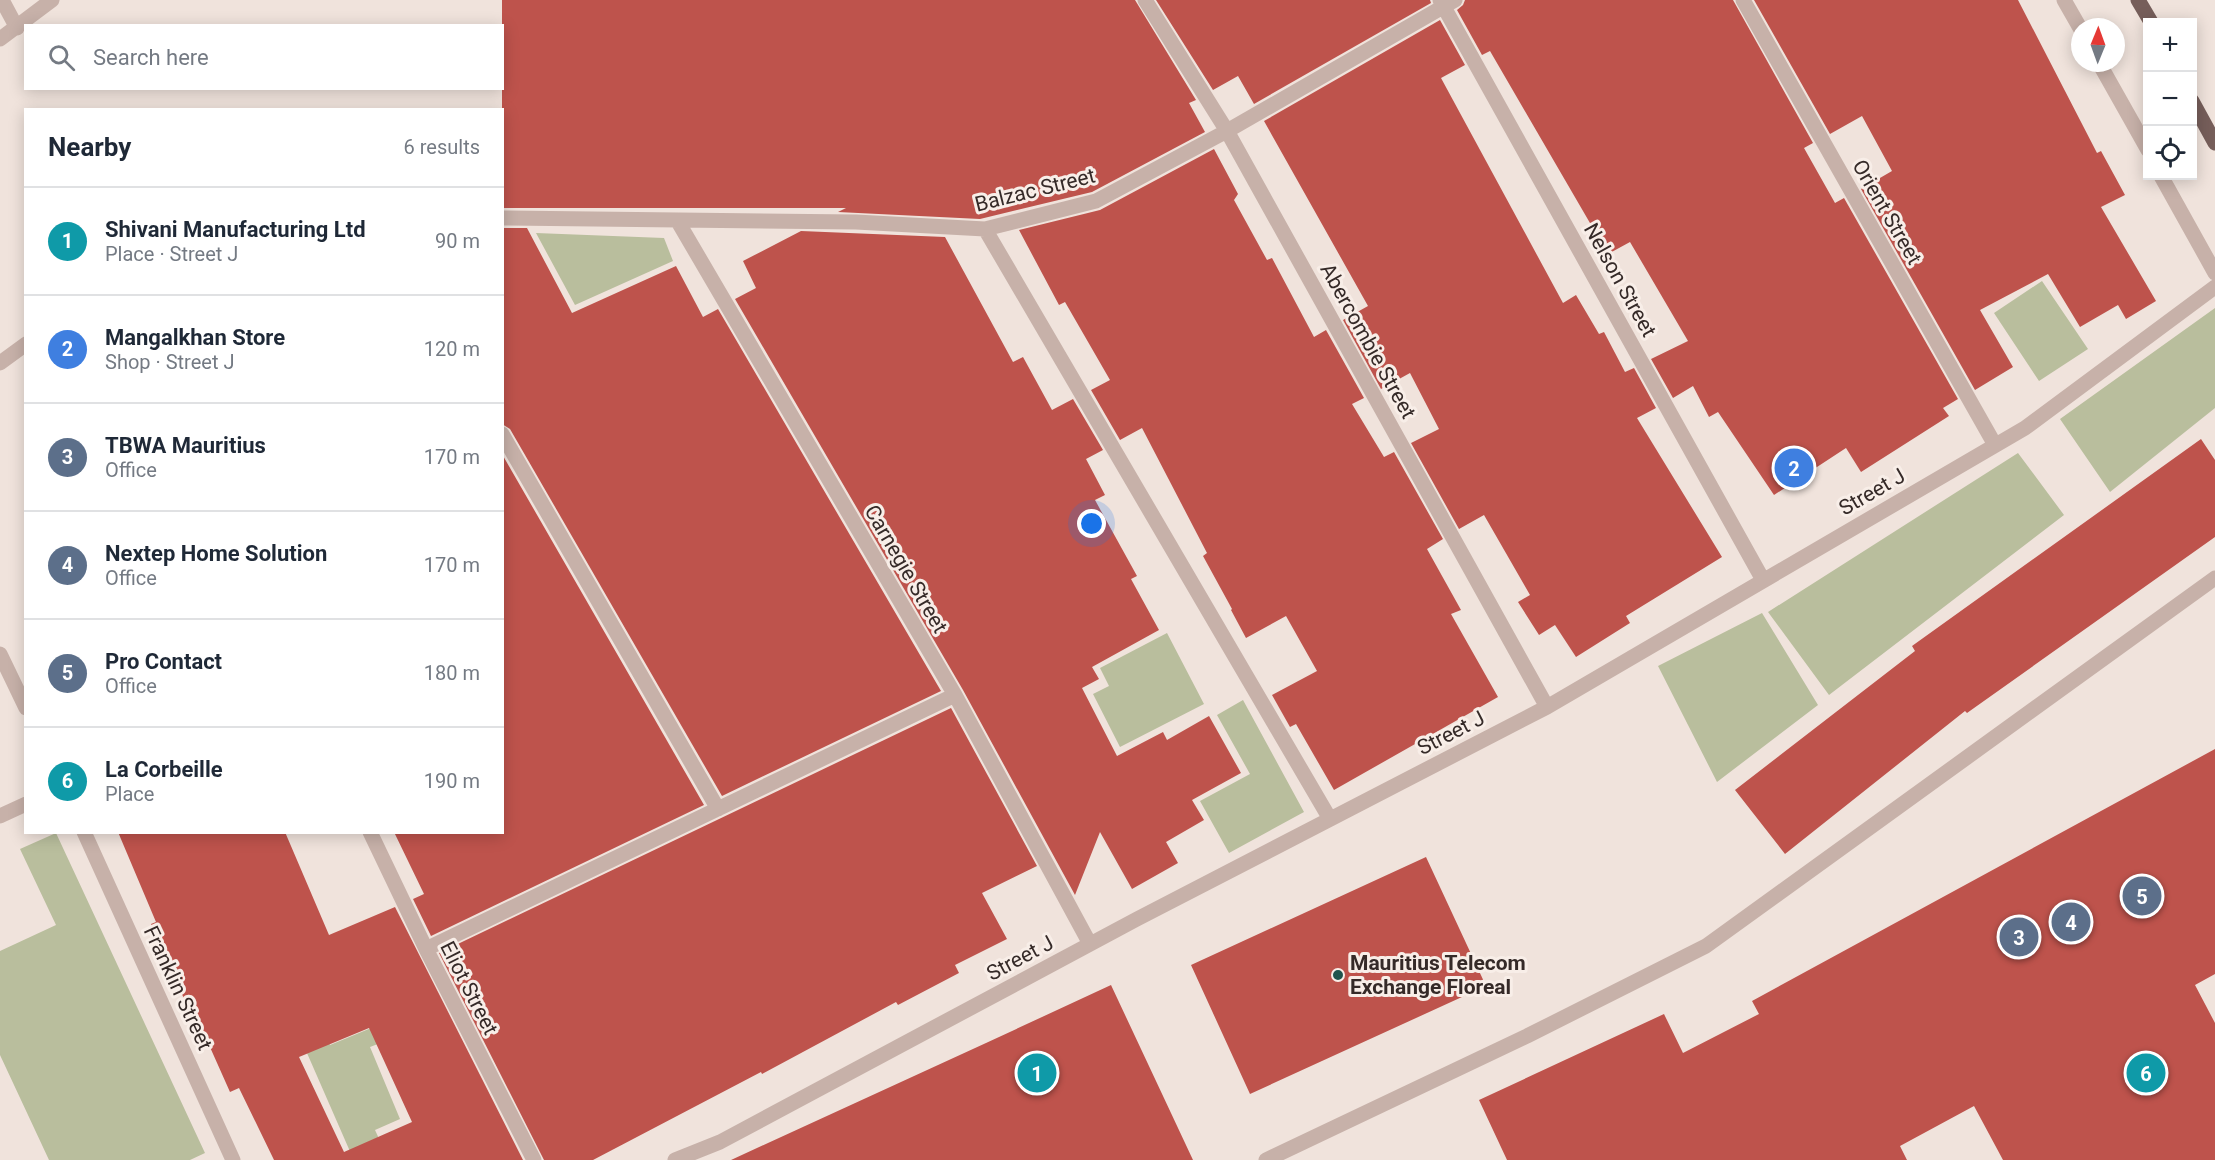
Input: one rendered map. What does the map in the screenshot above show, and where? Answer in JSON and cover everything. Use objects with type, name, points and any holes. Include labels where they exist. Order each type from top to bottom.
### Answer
[{"type":"main road","points":[[2139,0],[2149,18]]},
{"type":"main road","points":[[2197,109],[2215,143]]},
{"type":"street","points":[[2,0],[17,28]]},
{"type":"street","points":[[0,39],[52,0]]},
{"type":"street","name":"Abercombie Street","points":[[1145,0],[1227,131],[1547,707]]},
{"type":"street","name":"Orient Street","points":[[1743,0],[1995,445]]},
{"type":"street","points":[[2064,0],[2074,18]]},
{"type":"street","name":"Balzac Street","points":[[504,218],[856,222],[986,229],[1096,201],[1227,131],[1446,2]]},
{"type":"street","name":"Nelson Street","points":[[1446,2],[1763,580]]},
{"type":"street","points":[[2104,72],[2143,141]]},
{"type":"street","points":[[2163,180],[2215,273]]},
{"type":"street","name":"Carnegie Street","points":[[677,220],[955,695],[1090,944]]},
{"type":"street","points":[[986,229],[1330,819]]},
{"type":"street","name":"Street J","points":[[675,1160],[720,1142],[1090,944],[1547,707],[2025,428],[2215,287]]},
{"type":"street","points":[[0,363],[24,345]]},
{"type":"street","points":[[504,437],[718,809]]},
{"type":"street","points":[[1266,1160],[1527,1036],[1706,946],[2215,578]]},
{"type":"street","points":[[0,654],[24,704]]},
{"type":"street","points":[[426,950],[955,695]]},
{"type":"street","points":[[0,816],[24,805]]},
{"type":"street","name":"Franklin Street","points":[[85,834],[233,1160]]},
{"type":"street","name":"Eliot Street","points":[[371,834],[426,950],[534,1160]]},
{"type":"green space","points":[[536,233],[664,238],[673,261],[575,305]]},
{"type":"green space","points":[[2042,281],[2088,349],[2039,381],[1994,313]]},
{"type":"green space","points":[[2215,308],[2215,408],[2110,492],[2060,419]]},
{"type":"green space","points":[[2018,453],[2064,515],[1829,695],[1768,612]]},
{"type":"green space","points":[[1762,613],[1818,705],[1717,782],[1658,666]]},
{"type":"green space","points":[[1167,633],[1204,704],[1120,747],[1093,694],[1109,686],[1100,668]]},
{"type":"green space","points":[[1243,700],[1304,812],[1229,853],[1200,801],[1250,774],[1217,715]]},
{"type":"green space","points":[[56,834],[205,1153],[190,1160],[49,1160],[0,1055],[0,951],[56,925],[20,849]]},
{"type":"green space","points":[[274,918],[330,1045],[376,1026],[383,1042],[370,1047],[400,1119],[375,1130],[381,1143],[352,1156],[286,1005]]},
{"type":"building","points":[[502,0],[1135,0],[1196,100],[1189,103],[1205,132],[1092,192],[980,219],[838,212],[846,208],[504,208],[502,90],[504,90],[504,24],[502,24]]},
{"type":"building","points":[[1156,0],[1430,0],[1431,3],[1254,104],[1238,76],[1213,90]]},
{"type":"building","points":[[1465,0],[1733,0],[1813,143],[1804,148],[1835,203],[1844,198],[1958,399],[1943,408],[1949,416],[1861,472],[1846,448],[1774,495],[1718,412],[1709,417],[1693,386],[1673,398],[1651,359],[1688,341],[1630,242],[1608,254],[1490,51],[1482,55],[1457,10]]},
{"type":"building","points":[[1754,0],[2018,0],[2097,153],[2101,151],[2125,195],[2101,207],[2156,301],[2126,319],[2118,305],[2080,327],[2048,274],[1980,310],[2013,367],[1975,390],[1861,189],[1892,171],[1862,116],[1830,134]]},
{"type":"building","points":[[1440,20],[1465,65],[1441,78],[1563,303],[1576,295],[1599,334],[1604,332],[1625,372],[1634,368],[1656,408],[1637,418],[1722,557],[1626,616],[1630,623],[1576,657],[1555,625],[1539,635],[1518,602],[1530,595],[1484,515],[1459,529],[1411,443],[1439,429],[1410,373],[1381,389],[1343,320],[1368,306],[1264,121]]},
{"type":"building","points":[[1214,149],[1238,194],[1234,200],[1267,260],[1272,258],[1314,337],[1326,330],[1364,398],[1352,404],[1384,457],[1394,452],[1443,539],[1427,549],[1461,610],[1451,614],[1498,697],[1334,790],[1296,724],[1290,727],[1272,695],[1317,671],[1286,616],[1246,638],[1203,556],[1207,553],[1142,428],[1120,440],[1091,390],[1110,380],[1065,302],[1059,305],[1019,230],[1100,210]]},
{"type":"building","points":[[504,228],[527,228],[572,313],[676,266],[703,317],[718,309],[941,691],[722,796],[510,429],[504,425]]},
{"type":"building","points":[[801,231],[945,237],[1013,362],[1023,357],[1052,410],[1073,399],[1103,450],[1086,459],[1105,495],[1095,500],[1137,576],[1131,579],[1159,630],[1092,667],[1099,679],[1082,688],[1117,756],[1163,732],[1167,740],[1209,716],[1241,773],[1192,800],[1204,820],[1166,842],[1178,863],[1132,889],[1100,832],[1075,895],[963,690],[735,299],[756,288],[743,261]]},
{"type":"building","points":[[2201,439],[2215,460],[2215,537],[1967,713],[1965,711],[1785,854],[1735,790],[1915,651],[1912,646]]},
{"type":"building","points":[[504,457],[704,805],[431,936],[413,899],[424,894],[395,834],[504,834]]},
{"type":"building","points":[[951,708],[1037,866],[982,893],[1007,939],[955,965],[959,973],[898,1005],[896,1002],[762,1074],[761,1072],[593,1160],[544,1160],[439,953]]},
{"type":"building","points":[[2215,749],[2215,974],[2195,985],[2215,1023],[2215,1160],[2003,1160],[1974,1106],[1900,1146],[1907,1160],[1507,1160],[1479,1100],[1664,1014],[1683,1053],[1759,1014],[1752,1001]]},
{"type":"building","points":[[119,834],[286,834],[329,935],[395,907],[523,1160],[274,1160],[239,1088],[230,1092],[189,1000],[185,1001],[151,924],[156,922]],"holes":[[[369,1028],[412,1122],[344,1152],[299,1057]]]},
{"type":"building","name":"Mauritius Telecom Exchange Floreal","points":[[1426,857],[1486,986],[1250,1094],[1191,965]]},
{"type":"building","points":[[1111,985],[1193,1160],[731,1160],[986,1043]]},
{"type":"place","name":"Mangalkhan Store","points":[[1794,468]]},
{"type":"place","name":"Pro Contact","points":[[2142,896]]},
{"type":"place","name":"Nextep Home Solution","points":[[2071,922]]},
{"type":"place","name":"TBWA Mauritius","points":[[2019,937]]},
{"type":"place","name":"Mauritius Telecom Exchange Floreal","points":[[1338,975]]},
{"type":"place","name":"Shivani Manufacturing Ltd","points":[[1037,1073]]},
{"type":"place","name":"La Corbeille","points":[[2146,1073]]}]
